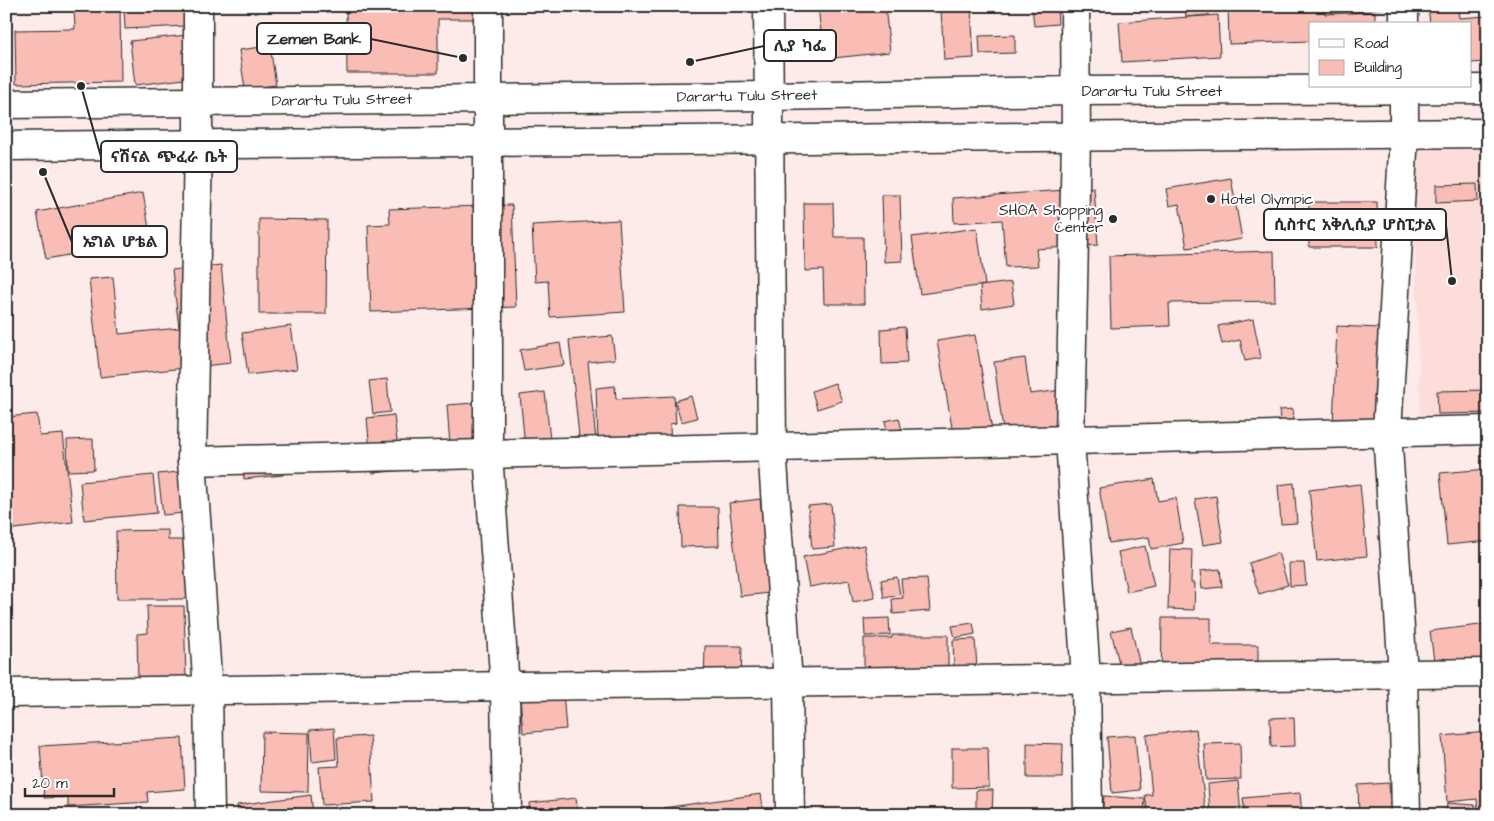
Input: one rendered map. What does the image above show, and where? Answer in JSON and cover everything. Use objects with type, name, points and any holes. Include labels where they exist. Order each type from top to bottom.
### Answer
[{"type":"street","points":[[198,6],[198,145],[192,461],[208,691],[210,815]]},
{"type":"street","points":[[488,6],[488,454],[505,687],[507,815]]},
{"type":"street","points":[[768,6],[772,447],[788,682],[790,815]]},
{"type":"street","points":[[1075,6],[1076,137],[1070,440],[1086,678],[1088,815]]},
{"type":"street","points":[[1404,6],[1404,22]]},
{"type":"street","points":[[1404,88],[1404,134],[1387,432],[1404,674],[1406,815]]},
{"type":"street","name":"Darartu Tulu Street","points":[[6,104],[1076,91],[1488,89]]},
{"type":"street","points":[[6,146],[1488,133]]},
{"type":"street","points":[[192,461],[1488,430]]},
{"type":"street","points":[[6,693],[1488,673]]},
{"type":"shaded area","points":[[1413,144],[1488,144],[1488,417],[1420,418]]},
{"type":"building","points":[[74,6],[120,6],[121,82],[16,84],[15,30],[75,29]]},
{"type":"building","points":[[124,6],[185,6],[186,26],[125,29]]},
{"type":"building","points":[[346,6],[490,6],[490,19],[438,19],[438,73],[347,73]]},
{"type":"building","points":[[818,6],[885,6],[890,52],[824,59]]},
{"type":"building","points":[[1032,6],[1057,6],[1058,24],[1034,26]]},
{"type":"building","points":[[1185,6],[1208,6],[1209,15],[1186,17]]},
{"type":"building","points":[[1228,6],[1325,6],[1325,14],[1375,12],[1375,22],[1309,22],[1309,41],[1229,44]]},
{"type":"building","points":[[1353,6],[1389,6],[1390,7],[1354,12]]},
{"type":"building","points":[[1428,6],[1458,6],[1459,18],[1488,16],[1488,62],[1472,63],[1472,22],[1430,22]]},
{"type":"building","points":[[971,8],[974,58],[944,60],[941,10]]},
{"type":"building","points":[[1218,15],[1220,56],[1122,62],[1119,22]]},
{"type":"building","points":[[187,35],[192,78],[135,85],[130,41]]},
{"type":"building","points":[[1015,35],[1015,53],[980,54],[979,36]]},
{"type":"building","points":[[270,46],[276,85],[245,89],[239,50]]},
{"type":"building","points":[[1231,178],[1242,239],[1187,248],[1179,204],[1169,206],[1166,189]]},
{"type":"building","points":[[1477,184],[1478,201],[1436,203],[1436,185]]},
{"type":"building","points":[[1094,188],[1098,245],[1036,249],[1038,266],[1006,267],[1002,220],[954,223],[953,198]]},
{"type":"building","points":[[143,193],[151,240],[46,259],[37,212]]},
{"type":"building","points":[[882,195],[900,195],[902,261],[884,262]]},
{"type":"building","points":[[1309,202],[1377,202],[1378,247],[1309,247]]},
{"type":"building","points":[[804,203],[833,203],[834,237],[863,237],[864,304],[824,304],[823,270],[805,271]]},
{"type":"building","points":[[512,205],[516,307],[371,312],[368,225],[390,224],[389,209]]},
{"type":"building","points":[[259,219],[327,220],[326,314],[259,314]]},
{"type":"building","points":[[619,220],[625,312],[550,317],[548,281],[535,282],[532,225]]},
{"type":"building","points":[[977,228],[985,285],[920,294],[912,237]]},
{"type":"building","points":[[1274,251],[1275,301],[1169,303],[1170,326],[1111,328],[1109,256]]},
{"type":"building","points":[[221,265],[231,363],[100,377],[89,279],[113,277],[119,334],[179,328],[172,270]]},
{"type":"building","points":[[1011,282],[1014,304],[982,309],[980,286]]},
{"type":"building","points":[[1253,319],[1261,358],[1245,361],[1240,340],[1222,344],[1218,326]]},
{"type":"building","points":[[291,326],[297,369],[248,375],[242,333]]},
{"type":"building","points":[[1337,326],[1379,328],[1375,429],[1333,427]]},
{"type":"building","points":[[905,327],[907,363],[882,364],[881,329]]},
{"type":"building","points":[[975,335],[992,430],[954,439],[937,341]]},
{"type":"building","points":[[612,336],[615,359],[588,362],[598,460],[527,467],[520,395],[545,392],[550,440],[579,436],[569,340]]},
{"type":"building","points":[[560,343],[564,365],[524,371],[520,350]]},
{"type":"building","points":[[1025,358],[1030,394],[1062,390],[1067,429],[1004,438],[994,362]]},
{"type":"building","points":[[387,379],[390,412],[373,414],[369,381]]},
{"type":"building","points":[[835,383],[842,401],[817,409],[812,391]]},
{"type":"building","points":[[615,386],[616,399],[674,396],[676,423],[670,424],[671,458],[598,440],[596,388]]},
{"type":"building","points":[[1488,390],[1488,413],[1438,414],[1437,391]]},
{"type":"building","points":[[691,396],[697,418],[681,422],[675,401]]},
{"type":"building","points":[[474,403],[479,464],[372,473],[367,418],[394,415],[398,450],[450,446],[447,405]]},
{"type":"building","points":[[1293,409],[1295,431],[1281,432],[1279,410]]},
{"type":"building","points":[[37,414],[40,436],[63,434],[73,522],[6,530],[6,417]]},
{"type":"building","points":[[899,418],[905,443],[891,446],[885,421]]},
{"type":"building","points":[[93,439],[94,470],[68,471],[67,440]]},
{"type":"building","points":[[281,451],[283,475],[244,479],[242,455]]},
{"type":"building","points":[[1488,469],[1488,541],[1447,545],[1440,473]]},
{"type":"building","points":[[189,471],[194,512],[163,515],[158,474]]},
{"type":"building","points":[[153,475],[157,513],[84,520],[80,482]]},
{"type":"building","points":[[1154,479],[1158,501],[1176,498],[1183,543],[1151,549],[1149,537],[1109,543],[1099,488]]},
{"type":"building","points":[[1294,483],[1297,523],[1281,524],[1278,485]]},
{"type":"building","points":[[1360,484],[1367,556],[1317,561],[1309,490]]},
{"type":"building","points":[[1216,496],[1223,542],[1203,545],[1195,499]]},
{"type":"building","points":[[760,499],[771,593],[740,596],[729,503]]},
{"type":"building","points":[[831,504],[835,547],[812,549],[808,506]]},
{"type":"building","points":[[680,507],[718,507],[719,546],[681,547]]},
{"type":"building","points":[[168,530],[168,540],[189,540],[190,599],[117,599],[116,531]]},
{"type":"building","points":[[864,545],[875,598],[853,602],[849,580],[809,587],[803,557]]},
{"type":"building","points":[[1145,546],[1154,586],[1127,592],[1118,552]]},
{"type":"building","points":[[1170,549],[1192,550],[1191,583],[1195,583],[1194,610],[1168,609]]},
{"type":"building","points":[[1278,553],[1288,585],[1259,594],[1249,563]]},
{"type":"building","points":[[1289,563],[1304,563],[1306,585],[1290,586]]},
{"type":"building","points":[[1220,569],[1222,587],[1202,589],[1200,571]]},
{"type":"building","points":[[897,577],[900,595],[884,598],[881,580]]},
{"type":"building","points":[[927,578],[930,611],[893,614],[892,599],[903,598],[901,579]]},
{"type":"building","points":[[147,606],[184,606],[186,680],[138,681],[137,634],[148,633]]},
{"type":"building","points":[[889,618],[890,635],[865,636],[864,619]]},
{"type":"building","points":[[1162,618],[1211,618],[1211,645],[1258,645],[1258,686],[1161,685]]},
{"type":"building","points":[[973,623],[975,634],[955,638],[952,626]]},
{"type":"building","points":[[1488,624],[1488,670],[1436,676],[1430,631]]},
{"type":"building","points":[[1131,627],[1141,671],[1122,675],[1111,631]]},
{"type":"building","points":[[892,635],[948,635],[948,679],[864,692],[864,638],[892,638]]},
{"type":"building","points":[[975,639],[977,668],[954,669],[953,640]]},
{"type":"building","points":[[705,646],[742,646],[741,686],[704,685]]},
{"type":"building","points":[[563,693],[566,729],[523,733],[520,697]]},
{"type":"building","points":[[1294,717],[1295,746],[1271,747],[1270,718]]},
{"type":"building","points":[[334,728],[336,759],[312,762],[310,730]]},
{"type":"building","points":[[1196,729],[1206,815],[1148,815],[1145,795],[1152,795],[1146,735]]},
{"type":"building","points":[[262,732],[309,733],[308,792],[261,791]]},
{"type":"building","points":[[1488,732],[1488,815],[1478,815],[1477,799],[1447,802],[1442,736]]},
{"type":"building","points":[[1135,735],[1140,790],[1112,793],[1107,737]]},
{"type":"building","points":[[370,736],[374,802],[322,805],[319,767],[339,766],[337,738]]},
{"type":"building","points":[[182,738],[185,789],[147,792],[148,802],[68,807],[68,797],[44,798],[40,746]]},
{"type":"building","points":[[1027,743],[1063,744],[1062,778],[1027,778]]},
{"type":"building","points":[[1240,743],[1241,779],[1206,780],[1204,744]]},
{"type":"building","points":[[952,748],[988,748],[989,787],[952,788]]},
{"type":"building","points":[[1238,781],[1241,815],[1210,815],[1208,784]]},
{"type":"building","points":[[1389,783],[1390,815],[1359,815],[1358,785]]},
{"type":"building","points":[[976,790],[993,790],[992,815],[976,815]]},
{"type":"building","points":[[1300,793],[1302,815],[1245,815],[1243,798]]},
{"type":"building","points":[[761,794],[764,815],[664,815],[663,808]]},
{"type":"building","points":[[311,795],[313,815],[239,815],[237,805]]},
{"type":"building","points":[[1104,796],[1145,799],[1144,815],[1102,815]]},
{"type":"building","points":[[576,798],[578,815],[530,815],[529,803]]},
{"type":"building","points":[[1447,803],[1475,805],[1475,815],[1446,815]]},
{"type":"place","name":"Zemen Bank","points":[[463,58]]},
{"type":"place","name":"ሊያ ካፌ","points":[[690,62]]},
{"type":"place","name":"ናሽናል ጭፈራ ቤት","points":[[81,86]]},
{"type":"place","name":"ኤግል ሆቴል","points":[[43,172]]},
{"type":"place","name":"Hotel Olympic","points":[[1211,199]]},
{"type":"place","name":"SHOA Shopping Center","points":[[1113,219]]},
{"type":"place","name":"ሲስተር አቅሊሲያ ሆስፒታል","points":[[1452,281]]}]
